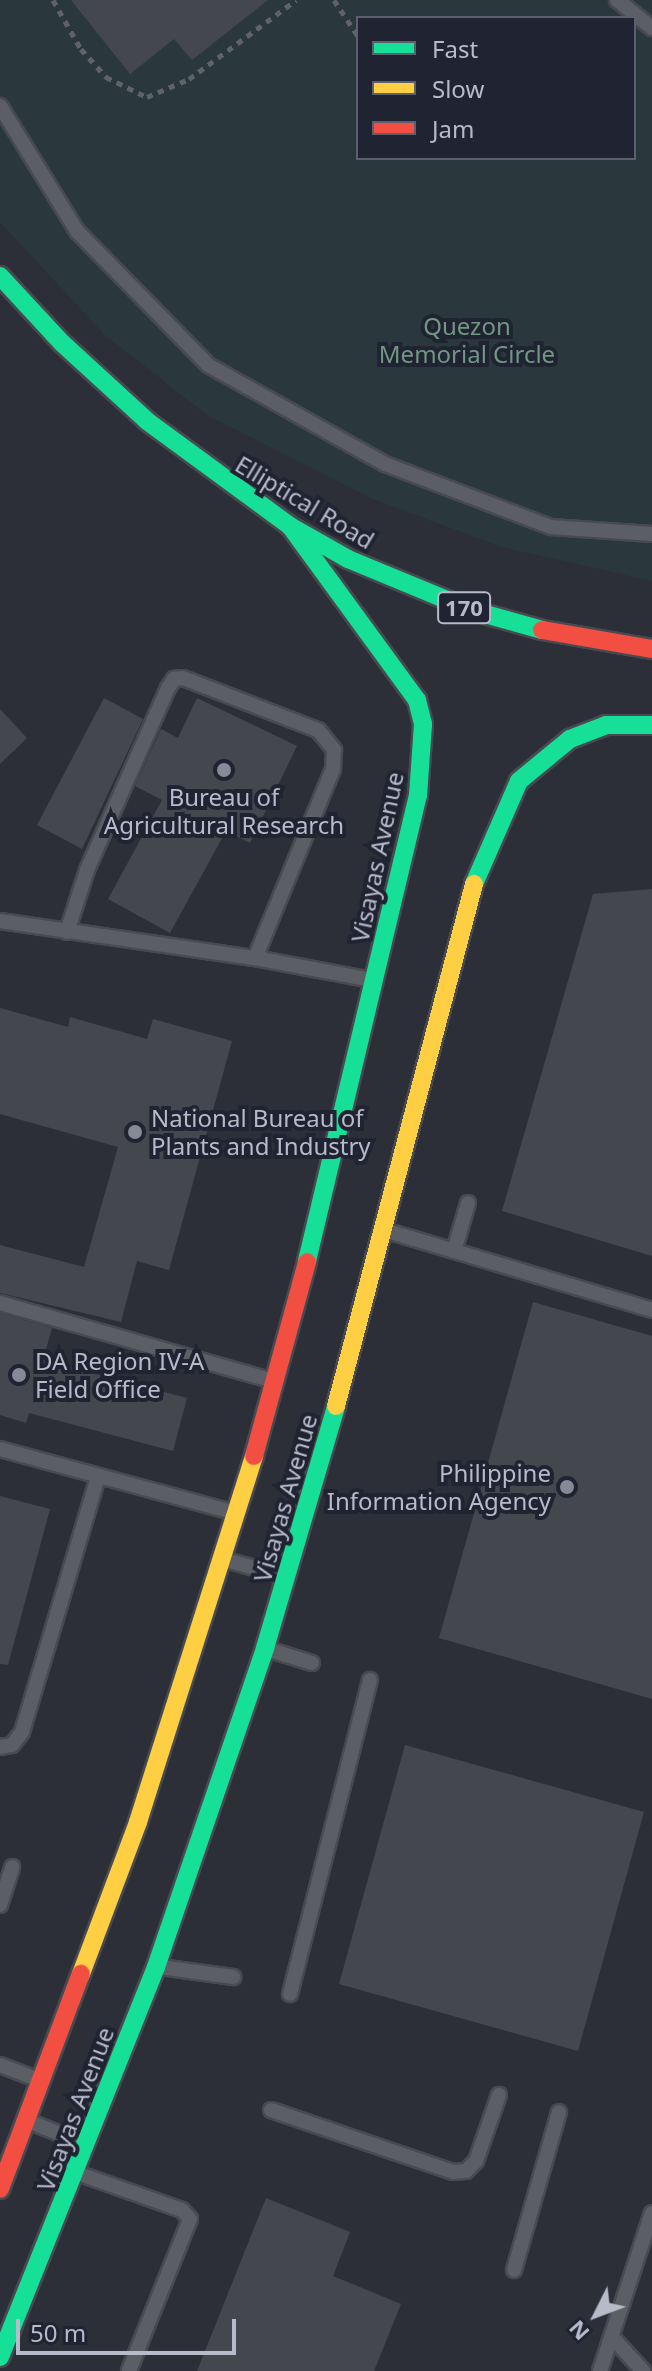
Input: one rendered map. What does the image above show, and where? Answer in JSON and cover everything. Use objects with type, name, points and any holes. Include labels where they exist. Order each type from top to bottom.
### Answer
[{"type":"main road","name":"Elliptical Road","points":[[0,276],[62,343],[147,421],[290,526],[360,565],[471,610],[535,629],[652,649]]},
{"type":"main road","name":"Visayas Avenue","points":[[0,2189],[138,1822],[238,1514],[308,1263],[418,795],[423,724],[417,700],[395,664],[290,526]]},
{"type":"main road","name":"Visayas Avenue","points":[[0,2357],[77,2173],[156,1967],[265,1648],[369,1284],[476,878],[500,815],[519,781],[570,739],[606,725],[652,725]]},
{"type":"main road","points":[[321,1211],[339,1224]]},
{"type":"main road","points":[[360,1230],[383,1230]]},
{"type":"main road","points":[[308,1263],[340,1263],[369,1284]]},
{"type":"lane","points":[[617,0],[652,28]]},
{"type":"lane","points":[[0,106],[77,231],[208,365],[385,464],[551,527],[652,534]]},
{"type":"lane","points":[[67,932],[87,870],[168,688],[174,679],[183,678],[318,730],[334,750],[333,769],[255,958]]},
{"type":"lane","points":[[0,921],[255,958],[375,981]]},
{"type":"lane","points":[[454,1251],[468,1203]]},
{"type":"lane","points":[[383,1230],[652,1310]]},
{"type":"lane","points":[[0,1303],[275,1381]]},
{"type":"lane","points":[[0,1449],[238,1514]]},
{"type":"lane","points":[[0,1747],[12,1745],[22,1732],[98,1477]]},
{"type":"lane","points":[[224,1560],[287,1577]]},
{"type":"lane","points":[[265,1648],[312,1663]]},
{"type":"lane","points":[[290,1994],[370,1680]]},
{"type":"lane","points":[[0,1905],[12,1867]]},
{"type":"lane","points":[[156,1967],[233,1977]]},
{"type":"lane","points":[[0,2065],[43,2081]]},
{"type":"lane","points":[[271,2110],[453,2172],[466,2171],[476,2161],[499,2095]]},
{"type":"lane","points":[[514,2270],[559,2112]]},
{"type":"lane","points":[[28,2121],[88,2145]]},
{"type":"lane","points":[[77,2173],[182,2210],[190,2219],[129,2371]]},
{"type":"lane","points":[[600,2371],[652,2213]]},
{"type":"lane","points":[[612,2337],[643,2371]]},
{"type":"path","points":[[53,0],[81,49],[106,77],[147,97],[189,79],[296,0]]},
{"type":"path","points":[[334,0],[356,33]]},
{"type":"green space","name":"Quezon Memorial Circle","points":[[0,0],[652,0],[652,581],[502,547],[371,498],[207,415],[105,335],[0,222]]},
{"type":"building","points":[[71,0],[268,0],[192,60],[174,39],[130,74]]},
{"type":"building","points":[[104,698],[143,719],[82,849],[37,825]]},
{"type":"building","points":[[197,698],[297,746],[250,843],[226,831],[170,933],[108,899],[162,800],[135,786],[161,729],[178,738]]},
{"type":"building","points":[[0,709],[27,738],[0,764]]},
{"type":"building","points":[[652,889],[652,1256],[502,1211],[593,894]]},
{"type":"building","name":"National Bureau of Plants and Industry","points":[[0,1008],[68,1027],[70,1017],[147,1039],[153,1019],[232,1041],[169,1270],[137,1261],[121,1322],[0,1293],[0,1245],[84,1267],[118,1147],[0,1114]]},
{"type":"building","name":"Philippine Information Agency","points":[[533,1302],[652,1336],[652,1699],[439,1638]]},
{"type":"building","points":[[0,1313],[52,1328],[43,1360],[187,1398],[173,1451],[29,1413],[26,1423],[0,1415]]},
{"type":"building","points":[[0,1496],[50,1509],[8,1665],[0,1664]]},
{"type":"building","points":[[405,1745],[644,1812],[578,2051],[339,1984]]},
{"type":"building","points":[[266,2198],[350,2232],[333,2276],[401,2304],[374,2371],[197,2371]]},
{"type":"traffic: fast","points":[[0,276],[62,343],[147,421],[290,526],[348,559],[471,610],[542,630]]},
{"type":"traffic: fast","points":[[290,526],[417,700],[423,724],[418,795],[307,1262]]},
{"type":"traffic: fast","points":[[474,884],[519,781],[570,739],[606,725],[652,725]]},
{"type":"traffic: fast","points":[[0,2357],[156,1967],[265,1648],[336,1406]]},
{"type":"traffic: slow","points":[[336,1406],[474,884]]},
{"type":"traffic: slow","points":[[81,1974],[138,1822],[254,1456]]},
{"type":"traffic: jam","points":[[542,630],[652,649]]},
{"type":"traffic: jam","points":[[254,1456],[307,1262]]},
{"type":"traffic: jam","points":[[0,2189],[81,1974]]},
{"type":"place","name":"Bureau of Agricultural Research","points":[[224,770]]},
{"type":"place","name":"National Bureau of Plants and Industry","points":[[135,1132]]},
{"type":"place","name":"DA Region IV-A Field Office","points":[[19,1375]]},
{"type":"place","name":"Philippine Information Agency","points":[[567,1487]]}]
